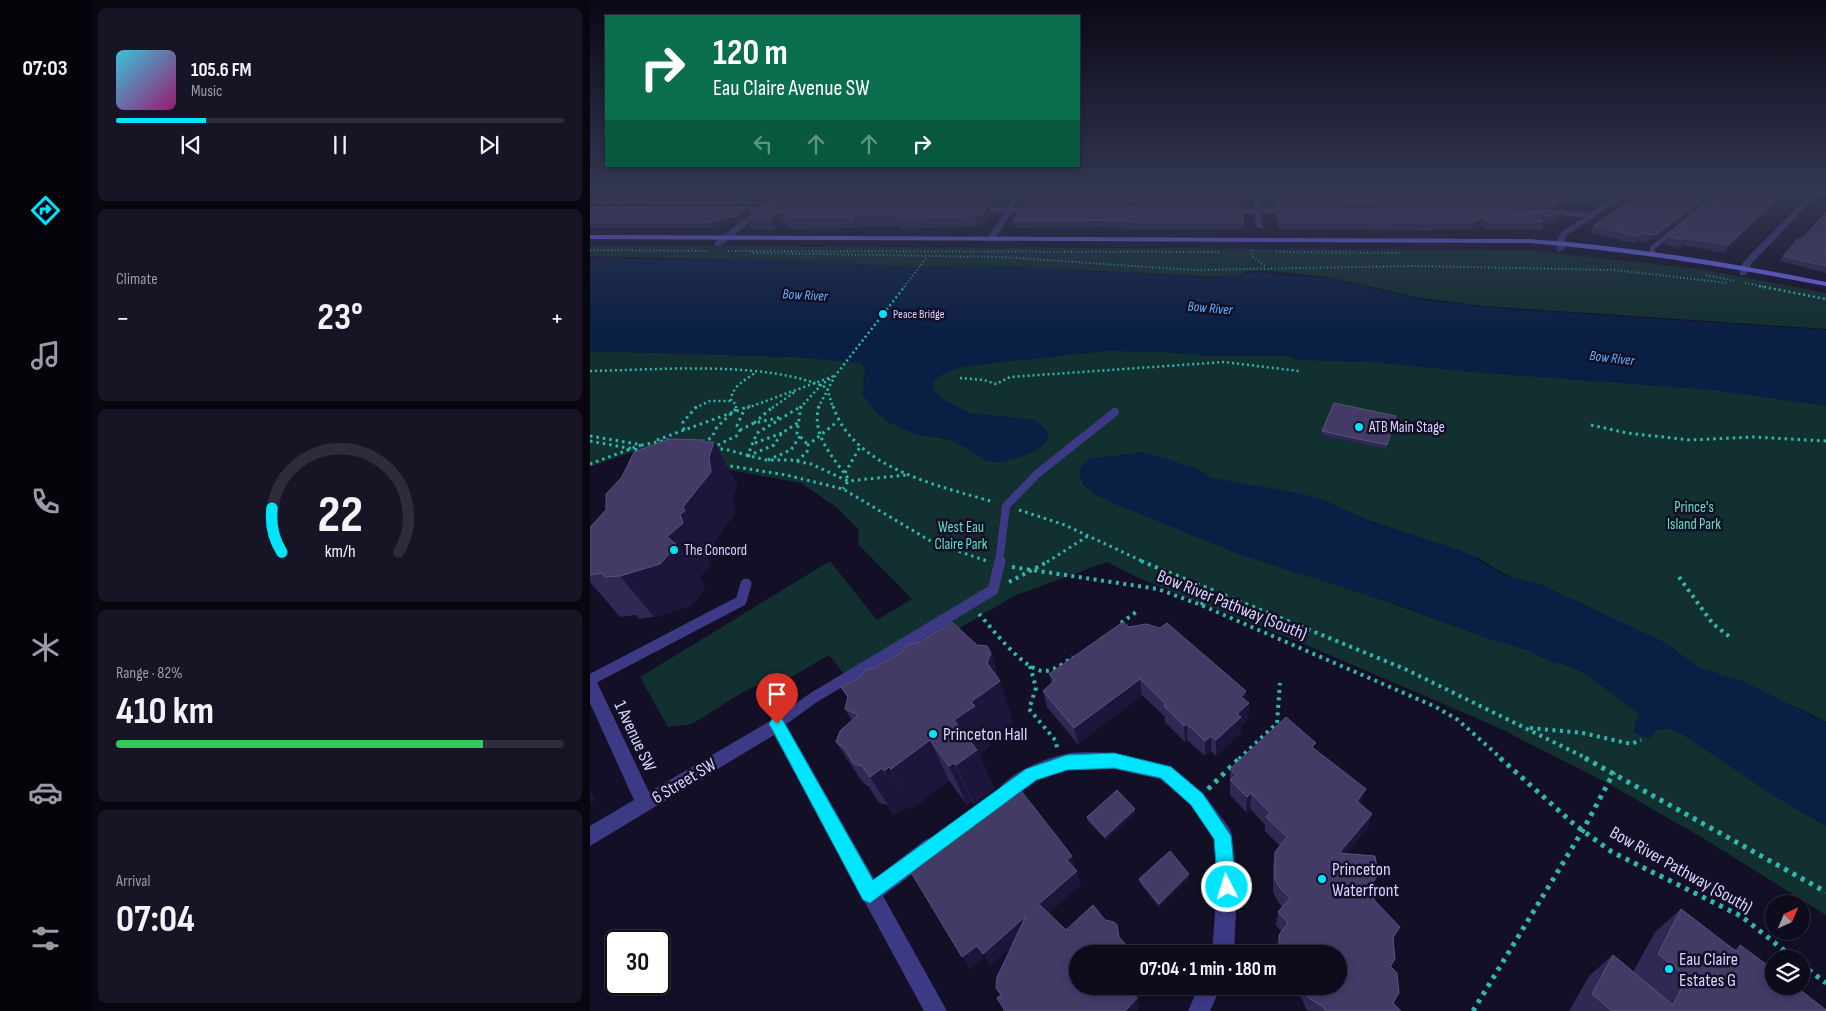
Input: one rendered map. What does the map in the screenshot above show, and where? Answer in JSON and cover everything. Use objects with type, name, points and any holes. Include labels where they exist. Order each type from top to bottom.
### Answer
[{"type":"main road","points":[[1297,239],[1509,240],[1744,270],[1826,290]]},
{"type":"main road","points":[[590,244],[720,247],[1560,246],[1653,253],[1826,284]]},
{"type":"street","points":[[720,247],[725,239]]},
{"type":"street","points":[[1560,246],[1562,239]]},
{"type":"street","points":[[1744,270],[1773,239]]},
{"type":"street","name":"1 Avenue SW","points":[[590,686],[644,804]]},
{"type":"street","points":[[777,724],[936,1011]]},
{"type":"street","name":"6 Street SW","points":[[590,837],[777,724]]},
{"type":"street","points":[[992,803],[1032,774],[1067,762],[1114,760],[1165,772],[1197,799],[1222,836],[1227,887],[1224,945]]},
{"type":"street","points":[[870,894],[945,838]]},
{"type":"street","points":[[1199,1011],[1206,995]]},
{"type":"lane","points":[[1653,253],[1652,248],[1663,239]]},
{"type":"lane","points":[[777,724],[812,698],[993,590],[999,566],[1006,506],[1037,474],[1115,412]]},
{"type":"lane","points":[[590,686],[741,601],[746,584]]},
{"type":"path","points":[[720,247],[752,251],[930,253],[1222,252]]},
{"type":"path","points":[[590,250],[711,251]]},
{"type":"path","points":[[1261,252],[1251,250],[1256,261],[1266,268]]},
{"type":"path","points":[[752,251],[752,253],[762,254],[1000,257],[1193,270],[1416,266],[1604,270],[1780,288]]},
{"type":"path","points":[[1270,252],[1404,253]]},
{"type":"path","points":[[848,481],[820,435],[817,412],[827,388],[842,366],[930,253]]},
{"type":"path","points":[[1701,273],[1719,279],[1780,288],[1826,299]]},
{"type":"path","points":[[960,378],[984,380],[996,384],[1010,377],[1224,362],[1299,371]]},
{"type":"path","points":[[590,371],[756,372],[798,376],[822,384],[827,388]]},
{"type":"path","points":[[731,401],[731,395],[738,385],[756,372]]},
{"type":"path","points":[[590,464],[835,376]]},
{"type":"path","points":[[747,457],[757,433],[800,407],[822,384],[835,376]]},
{"type":"path","points":[[754,423],[760,416],[800,388]]},
{"type":"path","name":"Bow River Pathway (South)","points":[[827,388],[830,405],[837,422],[860,446],[907,475],[1065,525],[1213,592],[1405,669],[1614,772],[1826,892]]},
{"type":"path","points":[[684,430],[682,422],[696,407],[711,400],[731,401],[737,406],[733,414],[717,427],[712,438],[696,448]]},
{"type":"path","points":[[800,407],[800,422],[797,430],[808,445]]},
{"type":"path","points":[[740,430],[737,426],[744,410]]},
{"type":"path","points":[[786,416],[754,423],[740,430],[735,437],[708,450],[724,449],[747,457],[811,464],[848,481]]},
{"type":"path","points":[[754,443],[782,433],[800,422]]},
{"type":"path","points":[[797,461],[807,452],[808,445],[837,422]]},
{"type":"path","points":[[1591,425],[1627,433],[1690,440],[1753,437],[1826,441]]},
{"type":"path","points":[[747,457],[774,445],[782,433]]},
{"type":"path","points":[[590,436],[643,445],[667,440],[682,442]]},
{"type":"path","points":[[766,460],[790,450],[800,436]]},
{"type":"path","points":[[590,442],[652,452]]},
{"type":"path","points":[[845,474],[860,446]]},
{"type":"path","name":"Bow River Pathway (South)","points":[[719,464],[786,475],[843,489],[934,543],[999,566],[1158,589],[1201,605],[1436,707],[1458,720],[1582,830],[1612,852],[1740,916],[1783,950]]},
{"type":"path","name":"Bow River Pathway (South)","points":[[848,481],[907,475]]},
{"type":"path","points":[[843,489],[848,481]]},
{"type":"path","points":[[993,590],[1034,570],[1088,536]]},
{"type":"path","points":[[1679,577],[1713,624],[1730,637]]},
{"type":"path","points":[[1201,605],[1213,592]]},
{"type":"path","points":[[970,604],[1029,666],[1036,679],[1037,692],[1029,709],[1056,741],[1058,766]]},
{"type":"path","points":[[1116,627],[1140,610]]},
{"type":"path","points":[[1029,666],[1041,671],[1055,669],[1077,655]]},
{"type":"path","points":[[1197,799],[1277,723],[1280,683]]},
{"type":"path","points":[[1527,728],[1583,733],[1631,744],[1641,740]]},
{"type":"path","points":[[1473,1011],[1582,830],[1614,772]]},
{"type":"path","points":[[1810,971],[1826,983]]},
{"type":"green space","points":[[590,246],[1525,250],[1700,269],[1826,293],[1826,329],[1482,306],[1421,298],[1327,277],[1269,271],[1249,271],[1234,276],[1216,277],[981,265],[913,267],[800,261],[590,256]]},
{"type":"green space","points":[[1110,349],[1200,352],[1379,361],[1558,374],[1648,382],[1826,404],[1826,722],[1805,711],[1698,668],[1671,647],[1537,583],[1506,575],[1479,558],[1312,501],[1102,457],[1093,460],[1081,471],[1083,484],[1093,493],[1113,503],[1488,638],[1528,650],[1551,662],[1563,664],[1583,672],[1639,713],[1634,732],[1669,728],[1681,733],[1773,795],[1826,826],[1826,915],[1810,905],[1810,895],[1794,895],[1701,837],[1609,784],[1497,727],[1304,644],[1141,579],[1107,562],[1014,596],[856,689],[829,655],[788,679],[773,678],[743,692],[692,724],[668,727],[640,677],[830,561],[877,620],[912,599],[858,544],[859,530],[836,507],[801,483],[632,452],[590,467],[590,351],[799,357],[862,363],[866,371],[863,379],[917,435],[944,439],[962,445],[984,460],[1027,455],[1048,439],[964,415],[942,403],[928,386],[939,373],[959,366]]},
{"type":"water","name":"Bow River","points":[[590,258],[799,261],[912,267],[981,265],[1215,278],[1268,273],[1327,278],[1420,299],[1483,307],[1826,330],[1826,406],[1713,390],[1482,373],[1372,362],[1298,360],[1289,356],[1210,356],[1162,352],[1107,351],[968,366],[945,373],[933,382],[934,391],[943,399],[971,413],[1036,420],[1048,432],[1048,439],[1044,444],[1027,455],[999,463],[984,460],[976,453],[944,437],[917,435],[888,422],[877,413],[862,394],[866,371],[862,363],[799,357],[590,351]]},
{"type":"water","points":[[1144,452],[1198,469],[1212,478],[1299,493],[1326,501],[1372,522],[1451,547],[1473,556],[1504,575],[1540,584],[1662,641],[1698,667],[1745,682],[1826,723],[1826,826],[1773,795],[1681,733],[1669,728],[1659,728],[1649,739],[1633,732],[1639,713],[1583,672],[1563,664],[1551,662],[1528,650],[1488,638],[1398,605],[1241,555],[1113,503],[1092,492],[1082,479],[1079,473],[1081,471],[1078,470],[1089,459]]},
{"type":"building","points":[[1693,239],[1734,239],[1728,245]]},
{"type":"building","points":[[1826,239],[1826,266],[1783,256],[1797,240]]},
{"type":"building","name":"ATB Main Stage","points":[[1334,403],[1396,416],[1387,445],[1322,431]]},
{"type":"building","points":[[669,439],[714,442],[709,457],[711,472],[683,507],[685,511],[680,514],[683,523],[667,537],[676,544],[660,564],[620,576],[605,577],[602,573],[590,575],[590,527],[606,510],[606,494],[622,477],[634,452]]},
{"type":"building","points":[[952,622],[977,645],[987,646],[991,653],[987,663],[1000,681],[971,702],[975,706],[954,720],[977,750],[956,765],[954,763],[949,766],[930,740],[891,769],[889,767],[884,771],[882,768],[870,777],[862,766],[854,764],[845,749],[836,742],[840,731],[858,715],[845,709],[848,697],[841,687],[860,677],[867,669],[874,668],[902,652],[907,645],[919,642]]},
{"type":"building","points":[[1123,622],[1129,627],[1146,624],[1160,628],[1167,623],[1246,691],[1241,697],[1249,703],[1237,714],[1241,717],[1216,740],[1211,736],[1205,741],[1187,724],[1184,726],[1164,706],[1166,704],[1140,679],[1074,728],[1043,691],[1055,680],[1049,674]]},
{"type":"building","name":"Princeton Waterfront","points":[[1286,717],[1316,743],[1312,747],[1366,789],[1357,801],[1372,814],[1339,853],[1375,856],[1378,874],[1372,884],[1375,895],[1374,900],[1400,927],[1393,937],[1395,959],[1390,966],[1397,973],[1399,993],[1393,1003],[1401,1011],[1326,1011],[1322,1006],[1309,998],[1308,995],[1347,995],[1347,945],[1280,945],[1279,935],[1288,923],[1278,912],[1290,898],[1280,888],[1275,879],[1275,852],[1287,837],[1266,817],[1270,813],[1251,793],[1247,797],[1230,780],[1236,775],[1230,769]]},
{"type":"building","points":[[1015,783],[1072,856],[1067,860],[1077,871],[1039,904],[1066,930],[1093,905],[1105,920],[1114,922],[1117,925],[1119,937],[1126,945],[1069,945],[1069,995],[1134,995],[1137,998],[1125,1011],[1005,1011],[997,998],[1001,995],[996,988],[997,977],[1026,916],[983,954],[977,946],[962,957],[909,869],[920,857],[918,855],[926,850],[924,847],[956,824],[959,827],[983,809],[980,806]]},
{"type":"building","points":[[1117,790],[1135,809],[1105,837],[1087,817]]},
{"type":"building","points":[[1170,851],[1189,874],[1159,904],[1139,879]]},
{"type":"building","points":[[1681,909],[1737,952],[1740,945],[1765,963],[1765,995],[1807,995],[1826,1011],[1612,1011],[1592,994],[1613,955],[1673,1005],[1687,977],[1658,954]]},
{"type":"place","name":"Peace Bridge","points":[[883,314]]},
{"type":"place","name":"ATB Main Stage","points":[[1359,427]]},
{"type":"place","name":"The Concord","points":[[674,550]]},
{"type":"place","name":"Princeton Hall","points":[[933,734]]},
{"type":"place","name":"Princeton Waterfront","points":[[1322,879]]},
{"type":"place","name":"Eau Claire Estates G","points":[[1669,969]]},
{"type":"route","points":[[777,724],[870,894],[1032,774],[1067,762],[1114,760],[1165,772],[1197,799],[1222,836],[1227,887]]},
{"type":"park label","name":"Prince's Island Park","points":[[1694,516]]},
{"type":"park label","name":"West Eau Claire Park","points":[[961,536]]}]
